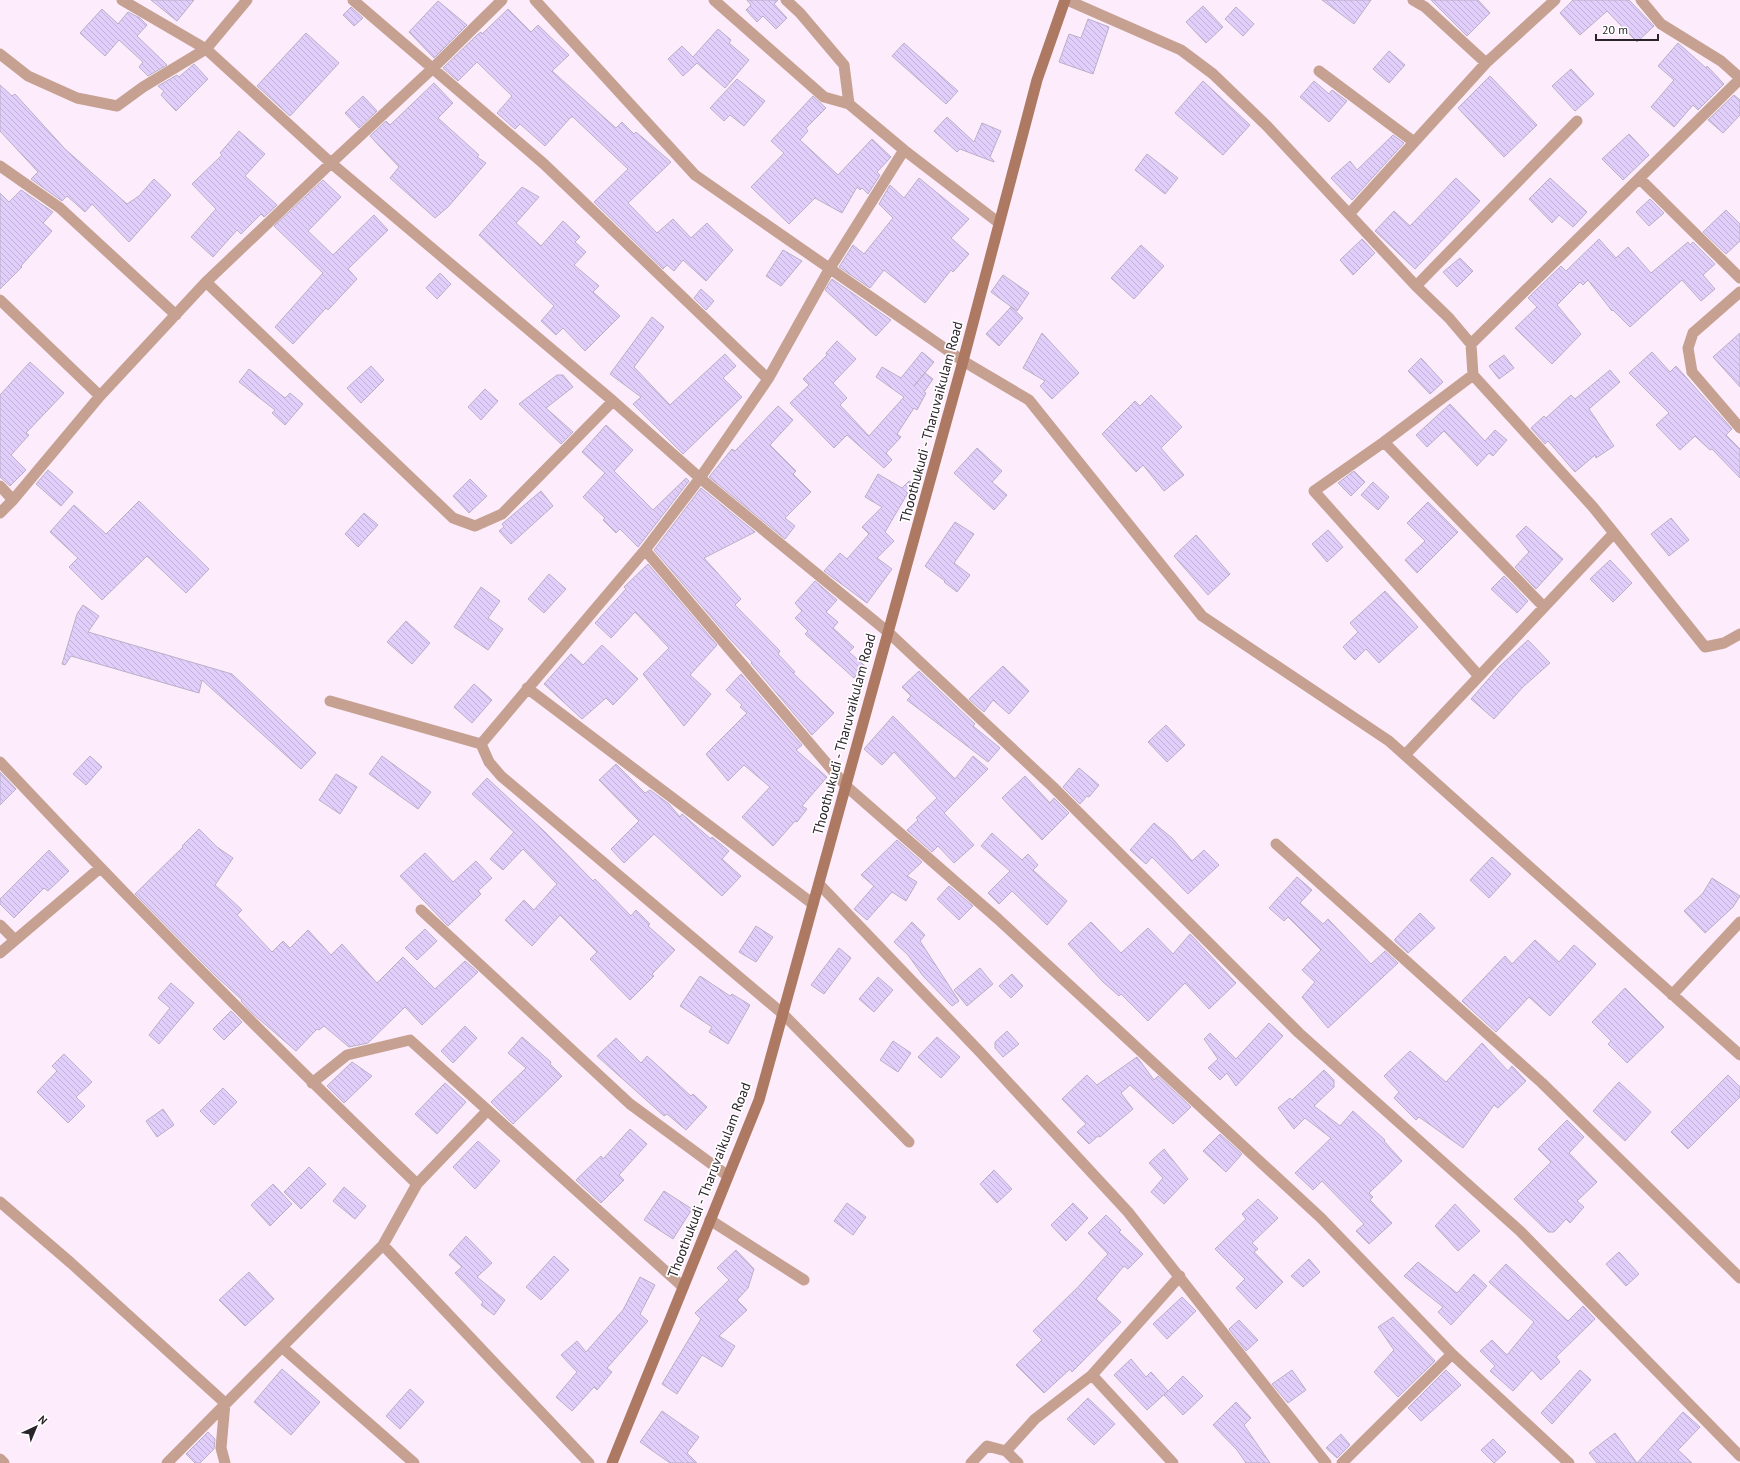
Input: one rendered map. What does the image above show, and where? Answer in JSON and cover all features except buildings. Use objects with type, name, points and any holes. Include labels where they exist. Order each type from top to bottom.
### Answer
[{"type":"main road","name":"Thoothukudi - Tharuvaikulam Road","points":[[612,1463],[759,1100],[963,361],[1037,80],[1066,0]]},
{"type":"street","points":[[122,0],[206,49],[331,163],[613,401],[700,478],[888,632],[1053,787],[1299,1033],[1520,1231],[1740,1456]]},
{"type":"street","points":[[0,54],[28,76],[77,98],[117,106],[143,87],[206,49],[247,0]]},
{"type":"street","points":[[353,0],[544,164],[768,379]]},
{"type":"street","points":[[0,513],[14,500],[100,396],[206,282],[433,68],[502,0]]},
{"type":"street","points":[[535,0],[695,176],[963,361],[1029,400],[1202,616],[1389,741],[1740,1056]]},
{"type":"street","points":[[714,0],[824,97],[849,104],[904,150],[999,223]]},
{"type":"street","points":[[786,0],[844,65],[849,104]]},
{"type":"street","points":[[1066,0],[1181,50],[1213,74],[1267,126],[1472,344],[1473,375],[1593,507],[1705,647],[1724,643],[1740,634]]},
{"type":"street","points":[[1413,0],[1425,7],[1486,63]]},
{"type":"street","points":[[1472,344],[1640,179],[1740,78],[1721,61],[1661,24],[1641,0]]},
{"type":"street","points":[[1349,214],[1486,63],[1550,2]]},
{"type":"street","points":[[1319,71],[1414,142]]},
{"type":"street","points":[[1416,286],[1577,121]]},
{"type":"street","points":[[481,744],[645,550],[700,478],[768,379],[830,268],[904,150]]},
{"type":"street","points":[[0,166],[60,208],[176,315]]},
{"type":"street","points":[[1640,179],[1740,278]]},
{"type":"street","points":[[206,282],[453,518],[475,526],[502,514],[613,401]]},
{"type":"street","points":[[1740,292],[1693,333],[1688,348],[1692,372],[1740,428]]},
{"type":"street","points":[[0,300],[100,396]]},
{"type":"street","points":[[1473,375],[1384,442],[1314,491],[1479,676]]},
{"type":"street","points":[[1384,442],[1544,607]]},
{"type":"street","points":[[0,486],[14,500]]},
{"type":"street","points":[[1405,756],[1614,533]]},
{"type":"street","points":[[645,550],[846,786],[998,919],[1321,1218],[1452,1354],[1569,1463]]},
{"type":"street","points":[[527,688],[813,904]]},
{"type":"street","points":[[330,701],[481,744]]},
{"type":"street","points":[[481,744],[488,762],[502,776],[783,1014],[909,1142]]},
{"type":"street","points":[[0,762],[100,868],[312,1083],[416,1184]]},
{"type":"street","points":[[1276,844],[1542,1083],[1740,1278]]},
{"type":"street","points":[[0,953],[100,868]]},
{"type":"street","points":[[818,884],[980,1052],[1128,1212],[1326,1463]]},
{"type":"street","points":[[421,910],[630,1104],[728,1176]]},
{"type":"street","points":[[1672,994],[1740,922]]},
{"type":"street","points":[[0,925],[15,940]]},
{"type":"street","points":[[312,1083],[347,1055],[410,1040],[683,1288]]},
{"type":"street","points":[[167,1463],[383,1245],[416,1184],[487,1111]]},
{"type":"street","points":[[0,1202],[71,1263],[225,1403]]},
{"type":"street","points":[[710,1220],[804,1280]]},
{"type":"street","points":[[383,1245],[589,1463]]},
{"type":"street","points":[[1006,1451],[1035,1419],[1092,1375],[1180,1276]]},
{"type":"street","points":[[282,1347],[414,1463]]},
{"type":"street","points":[[1342,1463],[1452,1354]]},
{"type":"street","points":[[1092,1375],[1172,1463]]},
{"type":"street","points":[[225,1403],[221,1448],[225,1463]]},
{"type":"street","points":[[971,1463],[987,1446],[1006,1451],[1018,1463]]},
{"type":"street","points":[[0,1459],[4,1463]]}]
